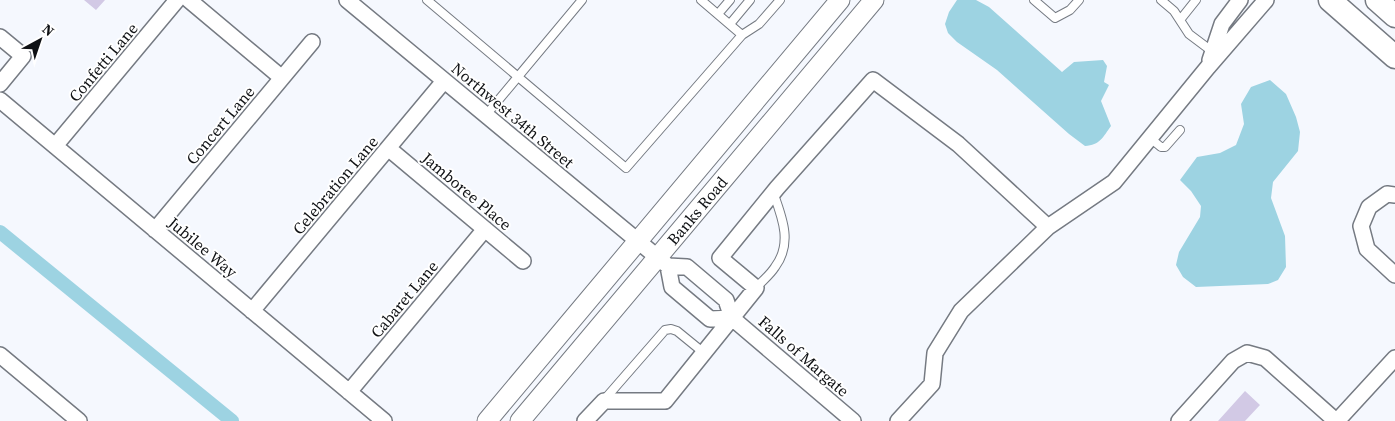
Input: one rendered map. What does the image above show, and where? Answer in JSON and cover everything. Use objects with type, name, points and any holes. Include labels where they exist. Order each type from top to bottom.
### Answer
[{"type":"main road","points":[[1330,0],[1395,57]]},
{"type":"main road","points":[[1377,0],[1395,15]]},
{"type":"street","name":"Confetti Lane","points":[[55,146],[178,0]]},
{"type":"street","points":[[189,0],[282,78]]},
{"type":"street","name":"Northwest 34th Street","points":[[347,0],[663,261]]},
{"type":"street","name":"Banks Road","points":[[487,421],[840,0]]},
{"type":"street","name":"Banks Road","points":[[520,421],[663,261],[874,0]]},
{"type":"street","points":[[1208,67],[1222,24],[1240,0]]},
{"type":"street","points":[[898,421],[932,384],[935,353],[961,311],[1048,227],[1114,182],[1208,67],[1266,0]]},
{"type":"street","points":[[0,37],[23,56],[0,84]]},
{"type":"street","name":"Concert Lane","points":[[155,230],[312,42]]},
{"type":"street","points":[[585,421],[604,400],[665,402],[756,288],[720,258],[773,192],[873,80],[958,144],[1048,227]]},
{"type":"street","name":"Celebration Lane","points":[[252,311],[444,81]]},
{"type":"street","name":"Jubilee Way","points":[[0,100],[384,421]]},
{"type":"street","name":"Jamboree Place","points":[[388,148],[523,260]]},
{"type":"street","points":[[1395,195],[1387,194],[1369,207],[1361,226],[1367,249],[1395,275]]},
{"type":"street","name":"Cabaret Lane","points":[[349,392],[486,229]]},
{"type":"street","name":"Falls of Margate","points":[[663,261],[672,288],[710,319],[732,318]]},
{"type":"street","name":"Falls of Margate","points":[[663,261],[687,267],[726,300],[732,318],[853,421]]},
{"type":"street","points":[[1178,421],[1233,361],[1246,353],[1265,358],[1336,421],[1395,358]]},
{"type":"street","points":[[0,355],[79,421]]},
{"type":"lane","points":[[427,0],[626,168],[742,35],[759,24],[780,0]]},
{"type":"lane","points":[[486,115],[582,0]]},
{"type":"lane","points":[[701,0],[742,35]]},
{"type":"lane","points":[[718,14],[730,0]]},
{"type":"lane","points":[[730,24],[750,0]]},
{"type":"lane","points":[[1034,0],[1055,18],[1070,10],[1079,0]]},
{"type":"lane","points":[[1161,0],[1174,11],[1189,34],[1213,52]]},
{"type":"lane","points":[[1180,20],[1196,0]]},
{"type":"lane","points":[[1392,0],[1395,15]]},
{"type":"lane","points":[[1150,138],[1161,147],[1165,147],[1180,130]]},
{"type":"lane","points":[[756,288],[776,267],[784,250],[786,240],[773,192]]},
{"type":"lane","points":[[604,400],[666,330],[677,331],[704,353]]},
{"type":"shaded area","points":[[84,0],[105,0],[96,10]]},
{"type":"shaded area","points":[[1245,391],[1260,405],[1245,421],[1218,421]]},
{"type":"water","points":[[957,0],[976,0],[989,7],[1062,72],[1074,62],[1103,60],[1107,66],[1104,82],[1109,85],[1101,101],[1111,126],[1101,140],[1085,146],[997,70],[957,42],[948,33],[945,24],[949,12]]},
{"type":"water","points":[[1270,80],[1286,94],[1300,132],[1298,151],[1273,182],[1271,198],[1285,236],[1286,267],[1278,280],[1268,284],[1196,287],[1183,277],[1176,265],[1179,252],[1200,217],[1201,206],[1191,191],[1180,180],[1197,157],[1220,153],[1236,145],[1244,124],[1241,104],[1251,87]]},
{"type":"waterway","points":[[0,232],[232,421]]}]
